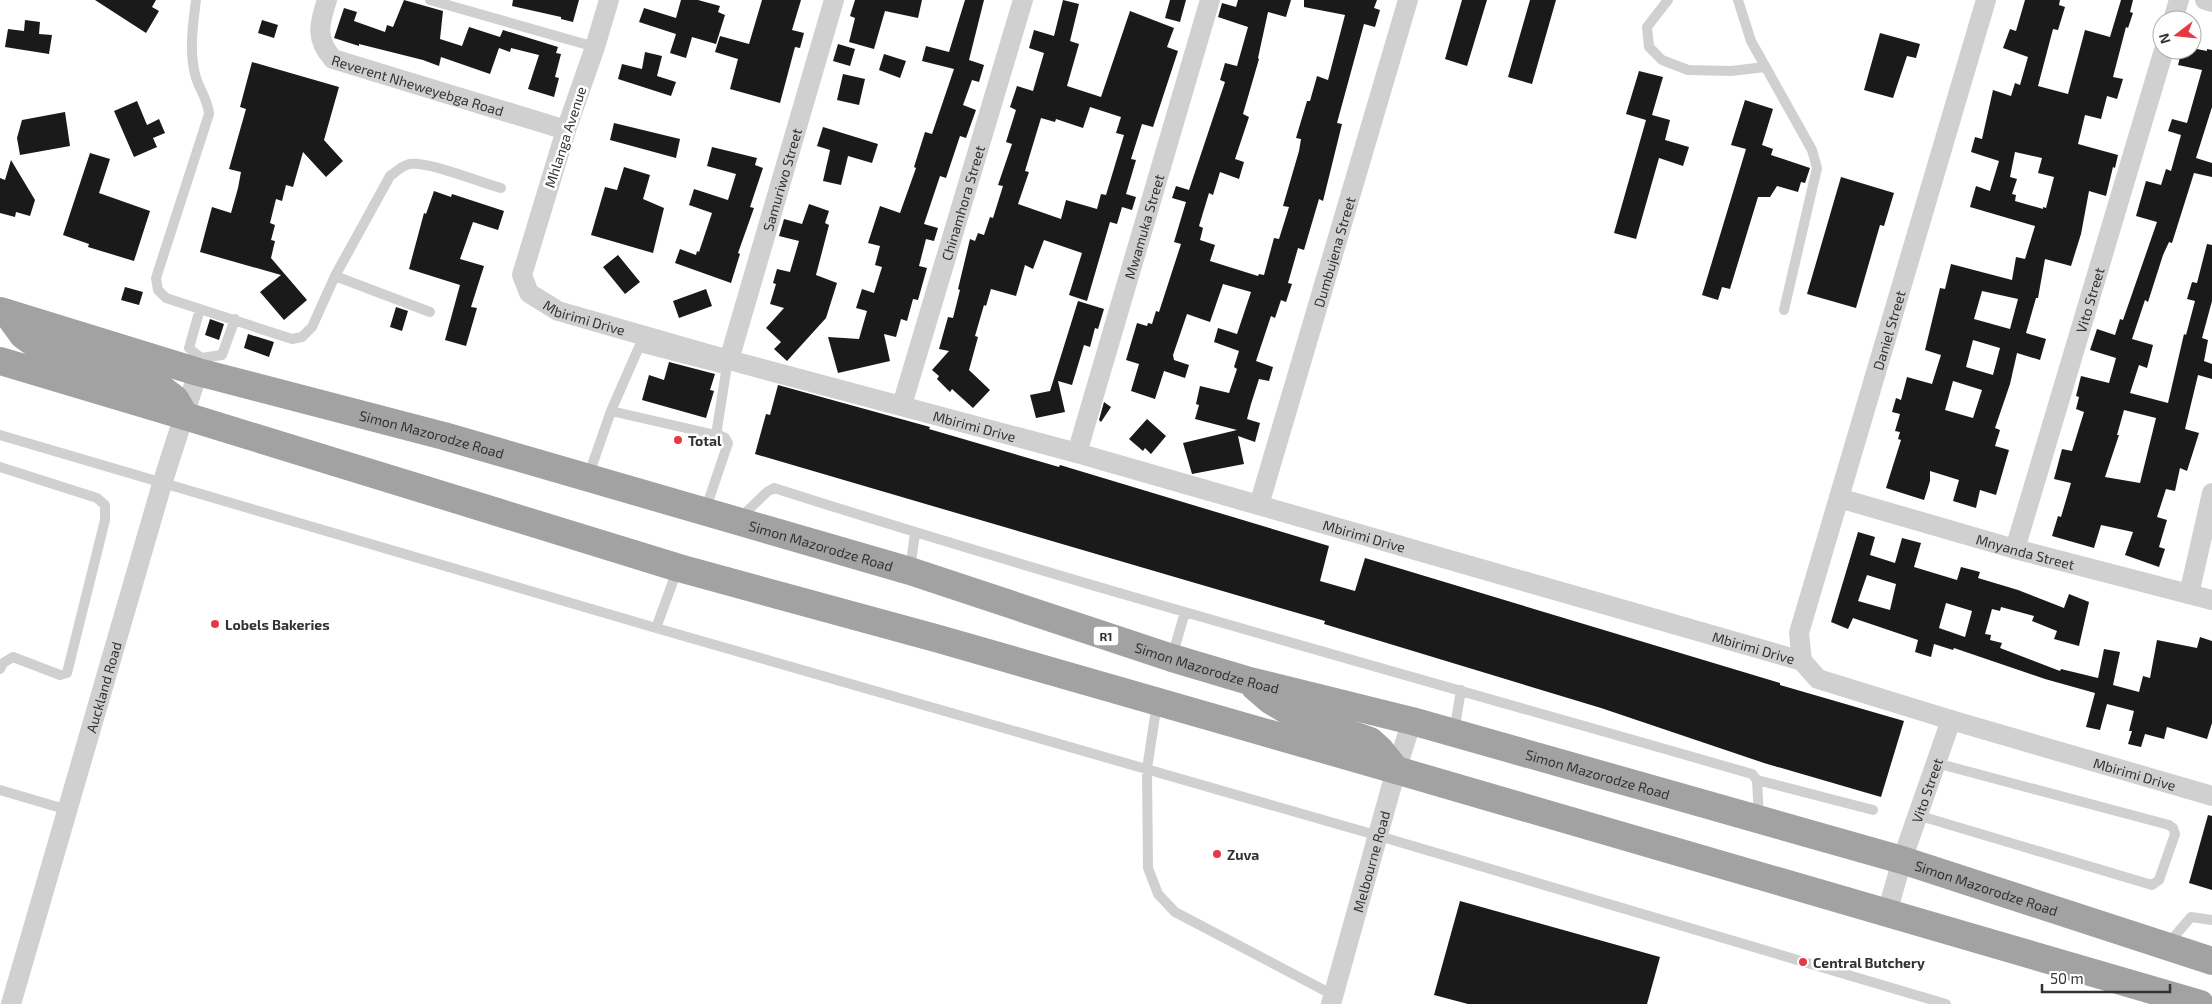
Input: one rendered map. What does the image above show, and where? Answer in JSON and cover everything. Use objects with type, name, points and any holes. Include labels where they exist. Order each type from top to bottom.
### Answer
[{"type":"highway","name":"Simon Mazorodze Road","points":[[3,312],[199,365],[910,571],[1172,658],[1246,680],[1412,721],[1902,860],[2212,961]]},
{"type":"highway","points":[[3,312],[22,335],[44,350],[153,382],[175,399],[185,416]]},
{"type":"highway","points":[[0,361],[679,568],[939,639],[1396,770],[2200,1004]]},
{"type":"highway","points":[[1246,680],[1270,700],[1295,715],[1370,741],[1396,770]]},
{"type":"street","name":"Reverent Nheweyebga Road","points":[[327,0],[320,20],[320,37],[324,49],[333,59],[566,130]]},
{"type":"street","name":"Mhlanga Avenue","points":[[522,274],[566,130],[609,0]]},
{"type":"street","name":"Samuriwo Street","points":[[729,360],[834,0]]},
{"type":"street","name":"Chinamhora Street","points":[[902,405],[1023,0]]},
{"type":"street","name":"Mwamuka Street","points":[[1077,453],[1210,0]]},
{"type":"street","name":"Dumbujena Street","points":[[1260,505],[1408,0]]},
{"type":"street","name":"Daniel Street","points":[[1802,661],[1800,633],[1986,0]]},
{"type":"street","points":[[2205,0],[2212,2]]},
{"type":"street","name":"Vito Street","points":[[2015,549],[2161,60]]},
{"type":"street","name":"Mbirimi Drive","points":[[522,274],[529,293],[558,311],[729,360],[1077,453],[1802,661],[1818,679],[2212,796]]},
{"type":"street","name":"Auckland Road","points":[[11,1004],[162,484],[185,416],[199,365]]},
{"type":"street","points":[[2188,594],[2212,493]]},
{"type":"street","name":"Mnyanda Street","points":[[1840,498],[2015,549],[2212,600]]},
{"type":"street","name":"Vito Street","points":[[1887,913],[1902,860],[1951,720]]},
{"type":"street","name":"Melbourne Road","points":[[1333,1000],[1396,770],[1412,721]]},
{"type":"lane","points":[[196,0],[192,27],[195,74],[208,104],[208,114],[156,278],[158,290],[166,298],[292,339],[302,337],[312,326],[335,276],[390,176],[401,167],[409,164],[425,165],[501,188]]},
{"type":"lane","points":[[430,0],[595,47]]},
{"type":"lane","points":[[1668,0],[1647,27],[1649,46],[1662,60],[1688,70],[1731,71],[1765,67]]},
{"type":"lane","points":[[1738,0],[1751,42],[1812,150],[1817,168],[1784,310]]},
{"type":"lane","points":[[335,276],[430,312]]},
{"type":"lane","points":[[200,309],[189,348],[199,365],[222,356],[235,320]]},
{"type":"lane","points":[[588,478],[611,411],[637,349],[642,347],[725,370],[717,434]]},
{"type":"lane","points":[[611,411],[714,435],[717,434],[725,438],[728,444],[705,512]]},
{"type":"lane","points":[[0,436],[656,628],[1379,836],[1946,1004]]},
{"type":"lane","points":[[0,467],[97,498],[105,505],[105,520],[67,673],[60,675],[12,657],[3,663],[0,669]]},
{"type":"lane","points":[[737,521],[766,492],[774,488],[1185,612],[1752,774],[1757,780],[1873,810]]},
{"type":"lane","points":[[910,571],[915,532]]},
{"type":"lane","points":[[656,628],[679,568]]},
{"type":"lane","points":[[1172,658],[1185,612]]},
{"type":"lane","points":[[1454,733],[1461,690]]},
{"type":"lane","points":[[1157,702],[1147,769],[1148,868],[1158,894],[1174,912],[1333,1000]]},
{"type":"lane","points":[[1918,815],[2152,885],[2159,880],[2175,834],[2173,828],[2169,825],[1936,763]]},
{"type":"lane","points":[[1757,780],[1759,819]]},
{"type":"lane","points":[[0,790],[68,810]]},
{"type":"lane","points":[[2166,946],[2191,916],[2212,920]]},
{"type":"building","points":[[95,0],[156,0],[152,7],[159,11],[146,33]]},
{"type":"building","points":[[404,0],[443,11],[440,39],[462,46],[469,27],[500,37],[503,30],[558,47],[556,53],[561,54],[555,77],[559,78],[554,97],[528,89],[539,55],[511,48],[510,52],[499,48],[490,74],[441,57],[439,66],[423,60],[359,44],[359,46],[334,38],[344,8],[357,12],[354,21],[385,32],[387,25],[393,27]]},
{"type":"building","points":[[513,0],[579,0],[573,22],[561,19],[561,17],[512,6]]},
{"type":"building","points":[[681,0],[698,0],[720,6],[718,12],[725,15],[716,44],[692,37],[686,58],[670,53],[676,34],[639,22],[644,8],[676,18]]},
{"type":"building","points":[[762,0],[801,0],[792,30],[804,33],[800,48],[795,47],[780,103],[730,89],[738,59],[715,52],[720,36],[749,44]]},
{"type":"building","points":[[855,0],[922,0],[918,18],[885,11],[874,49],[849,42],[855,18],[850,16]]},
{"type":"building","points":[[965,0],[984,0],[969,60],[984,65],[979,82],[972,80],[963,105],[976,110],[966,138],[960,136],[946,178],[940,176],[924,224],[938,228],[934,241],[926,239],[919,266],[927,268],[918,300],[913,299],[907,321],[901,319],[896,337],[884,334],[890,361],[838,373],[828,337],[859,339],[867,311],[856,308],[862,289],[874,293],[882,267],[875,265],[880,246],[868,243],[880,206],[900,213],[916,168],[914,167],[925,132],[932,134],[954,69],[922,61],[926,46],[949,52]]},
{"type":"building","points":[[1063,0],[1079,4],[1070,41],[1079,44],[1067,86],[1101,97],[1130,11],[1174,28],[1167,47],[1178,51],[1153,127],[1142,124],[1131,159],[1136,160],[1126,194],[1136,197],[1132,210],[1122,207],[1117,224],[1110,222],[1087,301],[1069,295],[1082,253],[1044,240],[1033,269],[1025,265],[1016,296],[991,289],[986,306],[984,305],[975,336],[978,337],[969,370],[990,390],[973,408],[952,389],[950,392],[937,379],[939,376],[932,370],[949,351],[939,349],[948,317],[953,318],[970,239],[975,241],[978,233],[984,235],[990,217],[993,218],[1003,186],[998,185],[1012,144],[1006,142],[1016,110],[1010,107],[1017,86],[1033,91],[1044,53],[1029,48],[1034,30],[1054,36]],"holes":[[[1090,107],[1121,117],[1116,133],[1124,135],[1106,195],[1101,194],[1097,209],[1066,200],[1061,219],[1018,204],[1029,172],[1025,171],[1041,118],[1055,122],[1056,119],[1083,128]]]},
{"type":"building","points":[[1170,0],[1186,0],[1180,22],[1165,18]]},
{"type":"building","points":[[1238,0],[1291,0],[1286,17],[1268,12],[1259,59],[1243,114],[1249,117],[1235,159],[1244,162],[1239,179],[1220,172],[1213,195],[1209,193],[1199,226],[1203,228],[1200,240],[1215,245],[1210,261],[1258,276],[1259,274],[1264,275],[1274,238],[1279,239],[1289,207],[1283,206],[1299,151],[1301,139],[1296,138],[1307,101],[1310,101],[1317,76],[1328,80],[1345,15],[1304,7],[1304,0],[1377,0],[1374,8],[1380,10],[1375,27],[1364,24],[1337,123],[1342,124],[1323,201],[1319,199],[1304,250],[1298,248],[1288,283],[1292,284],[1286,302],[1281,300],[1275,318],[1271,316],[1256,361],[1273,367],[1269,381],[1259,379],[1247,419],[1260,423],[1255,442],[1238,436],[1244,464],[1192,474],[1183,443],[1237,430],[1195,419],[1199,405],[1196,404],[1200,386],[1229,393],[1237,369],[1234,367],[1239,351],[1214,342],[1218,328],[1237,334],[1251,292],[1223,284],[1210,322],[1187,314],[1173,355],[1174,360],[1189,365],[1185,378],[1164,371],[1155,399],[1131,391],[1139,364],[1126,360],[1137,323],[1147,326],[1148,323],[1152,324],[1156,311],[1159,312],[1181,244],[1174,242],[1186,202],[1172,198],[1176,186],[1189,190],[1225,82],[1220,80],[1225,63],[1237,66],[1248,27],[1218,17],[1222,3],[1236,7]]},
{"type":"building","points":[[1462,0],[1487,0],[1467,66],[1445,59]]},
{"type":"building","points":[[1530,0],[1556,0],[1532,84],[1508,77]]},
{"type":"building","points":[[2025,0],[2060,0],[2059,5],[2065,7],[2058,30],[2053,29],[2038,86],[2068,94],[2085,30],[2110,37],[2121,0],[2133,0],[2130,12],[2133,13],[2128,28],[2126,27],[2113,77],[2123,79],[2117,99],[2107,96],[2101,119],[2085,115],[2078,144],[2118,155],[2115,168],[2113,167],[2106,196],[2089,191],[2081,234],[2071,266],[2045,259],[2038,298],[2036,298],[2026,333],[2046,339],[2040,360],[2017,353],[2010,384],[1995,428],[2000,430],[1995,446],[2009,450],[1996,495],[1980,490],[1976,508],[1953,501],[1959,480],[1930,471],[1930,481],[1924,500],[1886,488],[1901,440],[1898,439],[1900,432],[1895,431],[1900,414],[1892,412],[1896,398],[1901,400],[1907,377],[1932,384],[1941,355],[1925,350],[1940,288],[1945,289],[1951,264],[2012,280],[2016,257],[2025,259],[2035,226],[1970,207],[1976,186],[1990,191],[1999,161],[1971,152],[1975,137],[1982,139],[1993,90],[2011,96],[2015,83],[2020,85],[2028,57],[2003,48],[2010,29],[2016,31]],"holes":[[[2015,152],[2042,158],[2038,173],[2054,177],[2046,208],[2043,207],[2043,209],[2015,201],[2016,195],[2012,194],[2017,179],[2010,177]],[[1982,291],[2018,299],[2010,329],[1974,319]],[[1973,340],[2000,348],[1993,375],[1966,367]],[[1953,381],[1982,390],[1973,418],[1945,410]]]},
{"type":"building","points":[[25,20],[40,22],[39,34],[52,35],[49,54],[5,47],[8,29],[24,31]]},
{"type":"building","points":[[262,20],[278,25],[274,38],[258,33]]},
{"type":"building","points":[[1880,33],[1920,44],[1916,58],[1907,56],[1893,98],[1864,90]]},
{"type":"building","points":[[838,44],[855,49],[850,66],[833,61]]},
{"type":"building","points":[[2202,50],[2212,50],[2212,107],[2196,158],[2212,163],[2212,177],[2194,173],[2172,243],[2169,242],[2163,255],[2148,302],[2145,300],[2132,339],[2153,345],[2147,368],[2139,365],[2130,393],[2168,403],[2184,334],[2186,335],[2195,301],[2187,299],[2192,282],[2197,283],[2207,244],[2212,245],[2212,301],[2202,338],[2208,340],[2204,361],[2212,364],[2212,379],[2198,375],[2185,429],[2199,433],[2187,471],[2180,468],[2175,491],[2166,489],[2157,517],[2167,520],[2159,547],[2165,549],[2159,567],[2125,555],[2133,532],[2101,525],[2094,548],[2052,536],[2058,516],[2061,517],[2071,483],[2054,479],[2062,449],[2072,451],[2084,412],[2076,409],[2079,397],[2076,396],[2081,376],[2109,383],[2116,358],[2090,350],[2097,329],[2115,335],[2120,319],[2123,320],[2157,222],[2136,216],[2146,181],[2161,185],[2166,169],[2171,171],[2181,135],[2168,131],[2172,119],[2187,123],[2202,70],[2178,65],[2179,60],[2202,60]],"holes":[[[2124,410],[2156,418],[2140,483],[2105,477],[2119,435],[2117,435]]]},
{"type":"building","points":[[645,52],[662,56],[657,76],[676,82],[671,96],[618,79],[622,64],[642,69]]},
{"type":"building","points":[[884,54],[906,61],[900,78],[879,70]]},
{"type":"building","points":[[252,62],[339,87],[324,140],[343,161],[326,177],[303,152],[293,187],[286,185],[282,201],[276,199],[270,223],[275,225],[271,240],[275,241],[271,258],[307,300],[284,320],[260,292],[281,275],[200,252],[212,207],[231,213],[238,188],[241,172],[229,169],[246,109],[240,107]]},
{"type":"building","points":[[1639,71],[1663,77],[1652,115],[1670,120],[1665,140],[1689,147],[1683,166],[1659,158],[1636,239],[1614,233],[1646,120],[1626,114]]},
{"type":"building","points":[[843,74],[865,79],[859,105],[837,100]]},
{"type":"building","points":[[1745,100],[1773,109],[1762,145],[1773,149],[1771,155],[1810,168],[1805,183],[1801,182],[1798,192],[1777,186],[1770,197],[1758,197],[1730,289],[1722,287],[1718,300],[1702,295],[1746,149],[1731,145]]},
{"type":"building","points":[[137,101],[147,125],[159,119],[165,133],[153,138],[157,147],[134,157],[114,111]]},
{"type":"building","points":[[65,112],[70,146],[20,155],[17,138],[22,120]]},
{"type":"building","points":[[614,123],[680,139],[676,158],[610,140]]},
{"type":"building","points":[[823,127],[878,144],[872,163],[848,156],[841,185],[823,181],[830,150],[817,146]]},
{"type":"building","points":[[712,147],[757,158],[755,165],[763,168],[750,207],[754,208],[738,253],[740,254],[731,283],[675,263],[680,249],[696,255],[697,251],[699,252],[712,213],[689,205],[694,189],[728,200],[736,174],[707,166]]},
{"type":"building","points":[[90,153],[110,159],[99,193],[150,211],[134,261],[88,247],[89,244],[63,235]]},
{"type":"building","points":[[11,160],[35,200],[30,216],[16,212],[15,217],[0,213],[0,178],[5,180]]},
{"type":"building","points":[[624,167],[650,175],[643,199],[664,208],[653,253],[591,235],[605,187],[617,190]]},
{"type":"building","points":[[1841,177],[1894,193],[1884,226],[1880,225],[1856,308],[1807,294]]},
{"type":"building","points":[[434,191],[451,197],[452,194],[504,211],[498,230],[473,222],[460,259],[484,266],[471,307],[477,308],[466,346],[445,340],[460,285],[409,269],[424,213],[426,214]]},
{"type":"building","points":[[809,204],[829,211],[825,223],[829,225],[816,275],[837,283],[826,318],[787,361],[774,349],[781,342],[766,328],[784,308],[770,304],[776,284],[773,283],[777,269],[790,272],[799,241],[779,236],[784,219],[802,224]]},
{"type":"building","points":[[618,255],[640,282],[625,294],[603,267]]},
{"type":"building","points":[[125,287],[143,292],[139,305],[121,300]]},
{"type":"building","points":[[706,289],[712,306],[679,318],[673,301]]},
{"type":"building","points":[[1078,301],[1104,309],[1098,329],[1095,328],[1090,347],[1084,345],[1072,385],[1058,381],[1065,412],[1036,418],[1030,395],[1050,391]]},
{"type":"building","points":[[396,307],[408,311],[402,331],[390,327]]},
{"type":"building","points":[[210,319],[224,324],[219,340],[205,335]]},
{"type":"building","points":[[248,334],[274,342],[269,357],[244,348]]},
{"type":"building","points":[[669,362],[715,374],[710,390],[714,391],[706,418],[642,400],[649,375],[664,380]]},
{"type":"building","points":[[778,385],[930,427],[929,429],[1059,467],[1060,465],[1329,546],[1320,581],[1355,591],[1365,558],[1904,721],[1881,797],[1764,763],[1601,708],[1324,624],[1325,621],[755,454],[766,414],[770,415]]},
{"type":"building","points":[[1104,402],[1111,407],[1101,422],[1099,420]]},
{"type":"building","points":[[1147,419],[1166,436],[1151,454],[1145,448],[1143,451],[1129,439]]},
{"type":"building","points":[[1858,532],[1875,537],[1870,555],[1895,563],[1902,538],[1921,543],[1914,567],[1957,580],[1961,567],[1980,572],[1978,578],[2018,590],[2064,608],[2069,594],[2089,602],[2079,646],[2054,639],[2057,631],[2032,621],[2034,616],[2001,607],[2000,611],[1992,609],[1985,634],[1991,635],[1990,640],[2002,643],[2000,648],[2060,671],[2061,669],[2098,678],[2104,649],[2120,652],[2113,685],[2139,692],[2143,676],[2150,678],[2157,640],[2197,648],[2200,637],[2212,641],[2212,723],[2207,739],[2167,727],[2164,739],[2145,734],[2141,747],[2128,744],[2132,731],[2129,731],[2134,711],[2107,704],[2100,730],[2086,727],[2095,693],[2045,679],[1954,648],[1953,650],[1934,644],[1931,657],[1915,652],[1918,640],[1853,618],[1848,629],[1831,622]],"holes":[[[1867,575],[1896,584],[1890,610],[1858,601]],[[1946,603],[1972,611],[1965,637],[1939,628]]]},
{"type":"building","points":[[2208,815],[2212,816],[2212,890],[2189,883]]},
{"type":"building","points":[[1460,901],[1660,957],[1647,1004],[1468,1004],[1434,995]]},
{"type":"place","name":"Total","points":[[678,440]]},
{"type":"place","name":"Lobels Bakeries","points":[[215,624]]},
{"type":"place","name":"Zuva","points":[[1217,854]]},
{"type":"place","name":"Central Butchery","points":[[1803,962]]}]
